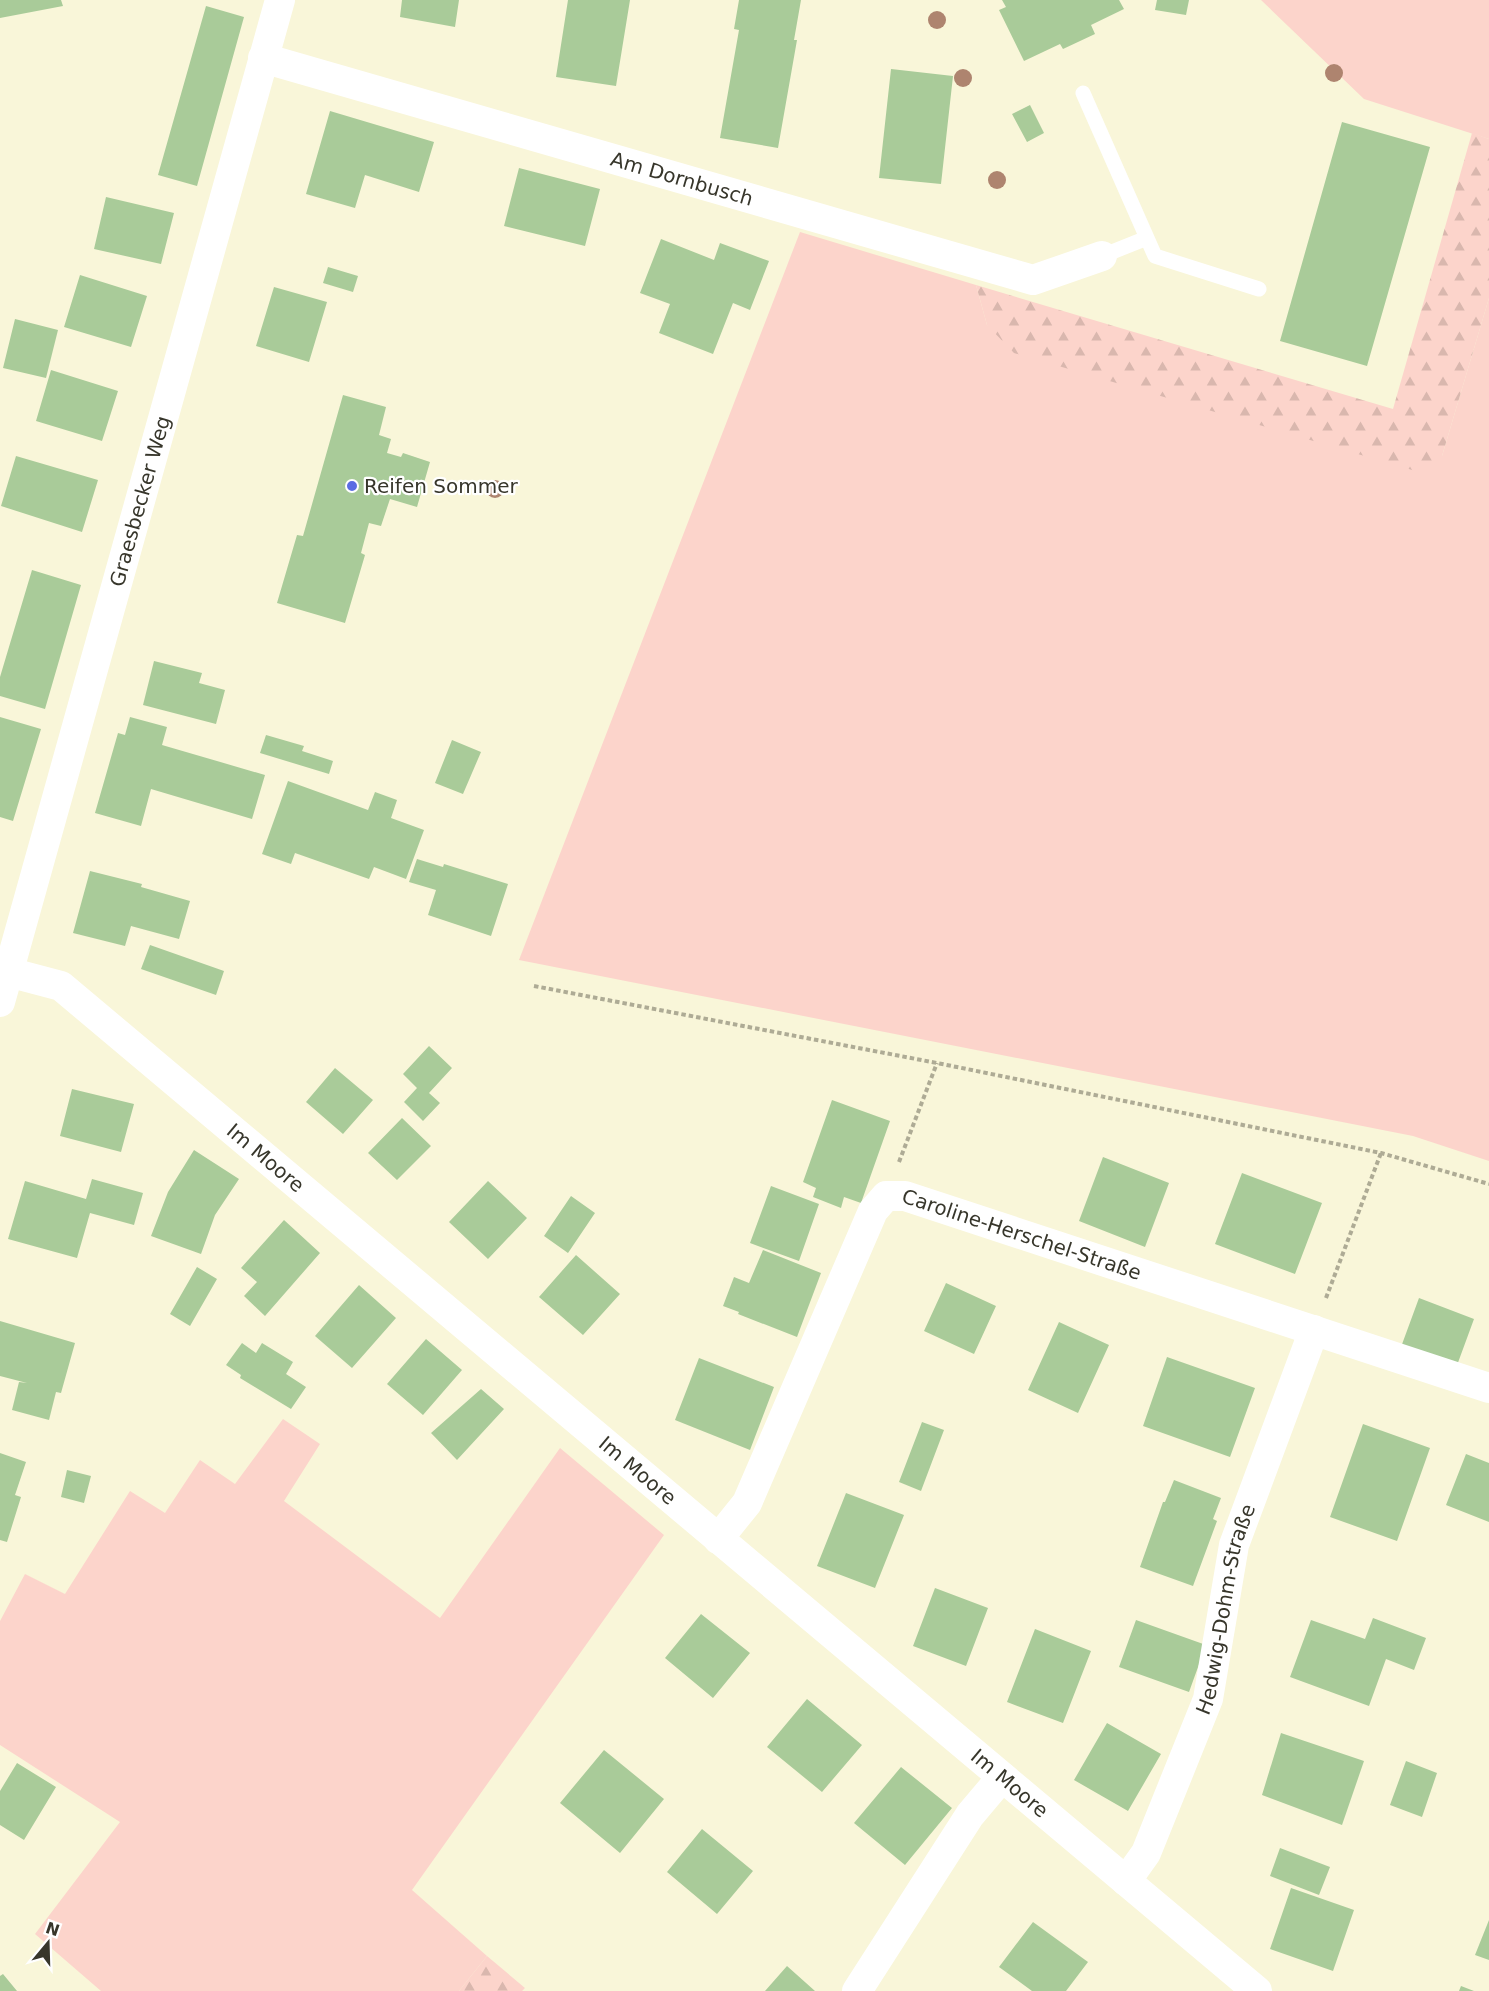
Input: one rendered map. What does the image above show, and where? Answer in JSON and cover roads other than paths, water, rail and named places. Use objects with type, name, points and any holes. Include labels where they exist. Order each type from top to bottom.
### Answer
[{"type":"street","name":"Graesbecker Weg","points":[[0,1002],[8,972],[12,915],[280,0]]},
{"type":"street","name":"Am Dornbusch","points":[[262,58],[1033,280],[1102,256]]},
{"type":"street","name":"Im Moore","points":[[8,972],[61,986],[1257,1991]]},
{"type":"street","name":"Caroline-Herschel-Straße","points":[[718,1539],[747,1503],[873,1210],[886,1196],[905,1196],[1489,1388]]},
{"type":"street","name":"Hedwig-Dohm-Straße","points":[[1126,1881],[1146,1853],[1208,1699],[1234,1545],[1314,1330]]},
{"type":"street","points":[[857,1991],[970,1815],[1002,1777]]},
{"type":"lane","points":[[1083,93],[1155,256],[1259,289]]},
{"type":"lane","points":[[1102,256],[1147,238]]},
{"type":"place","name":"Reifen Sommer","points":[[352,486]]}]
